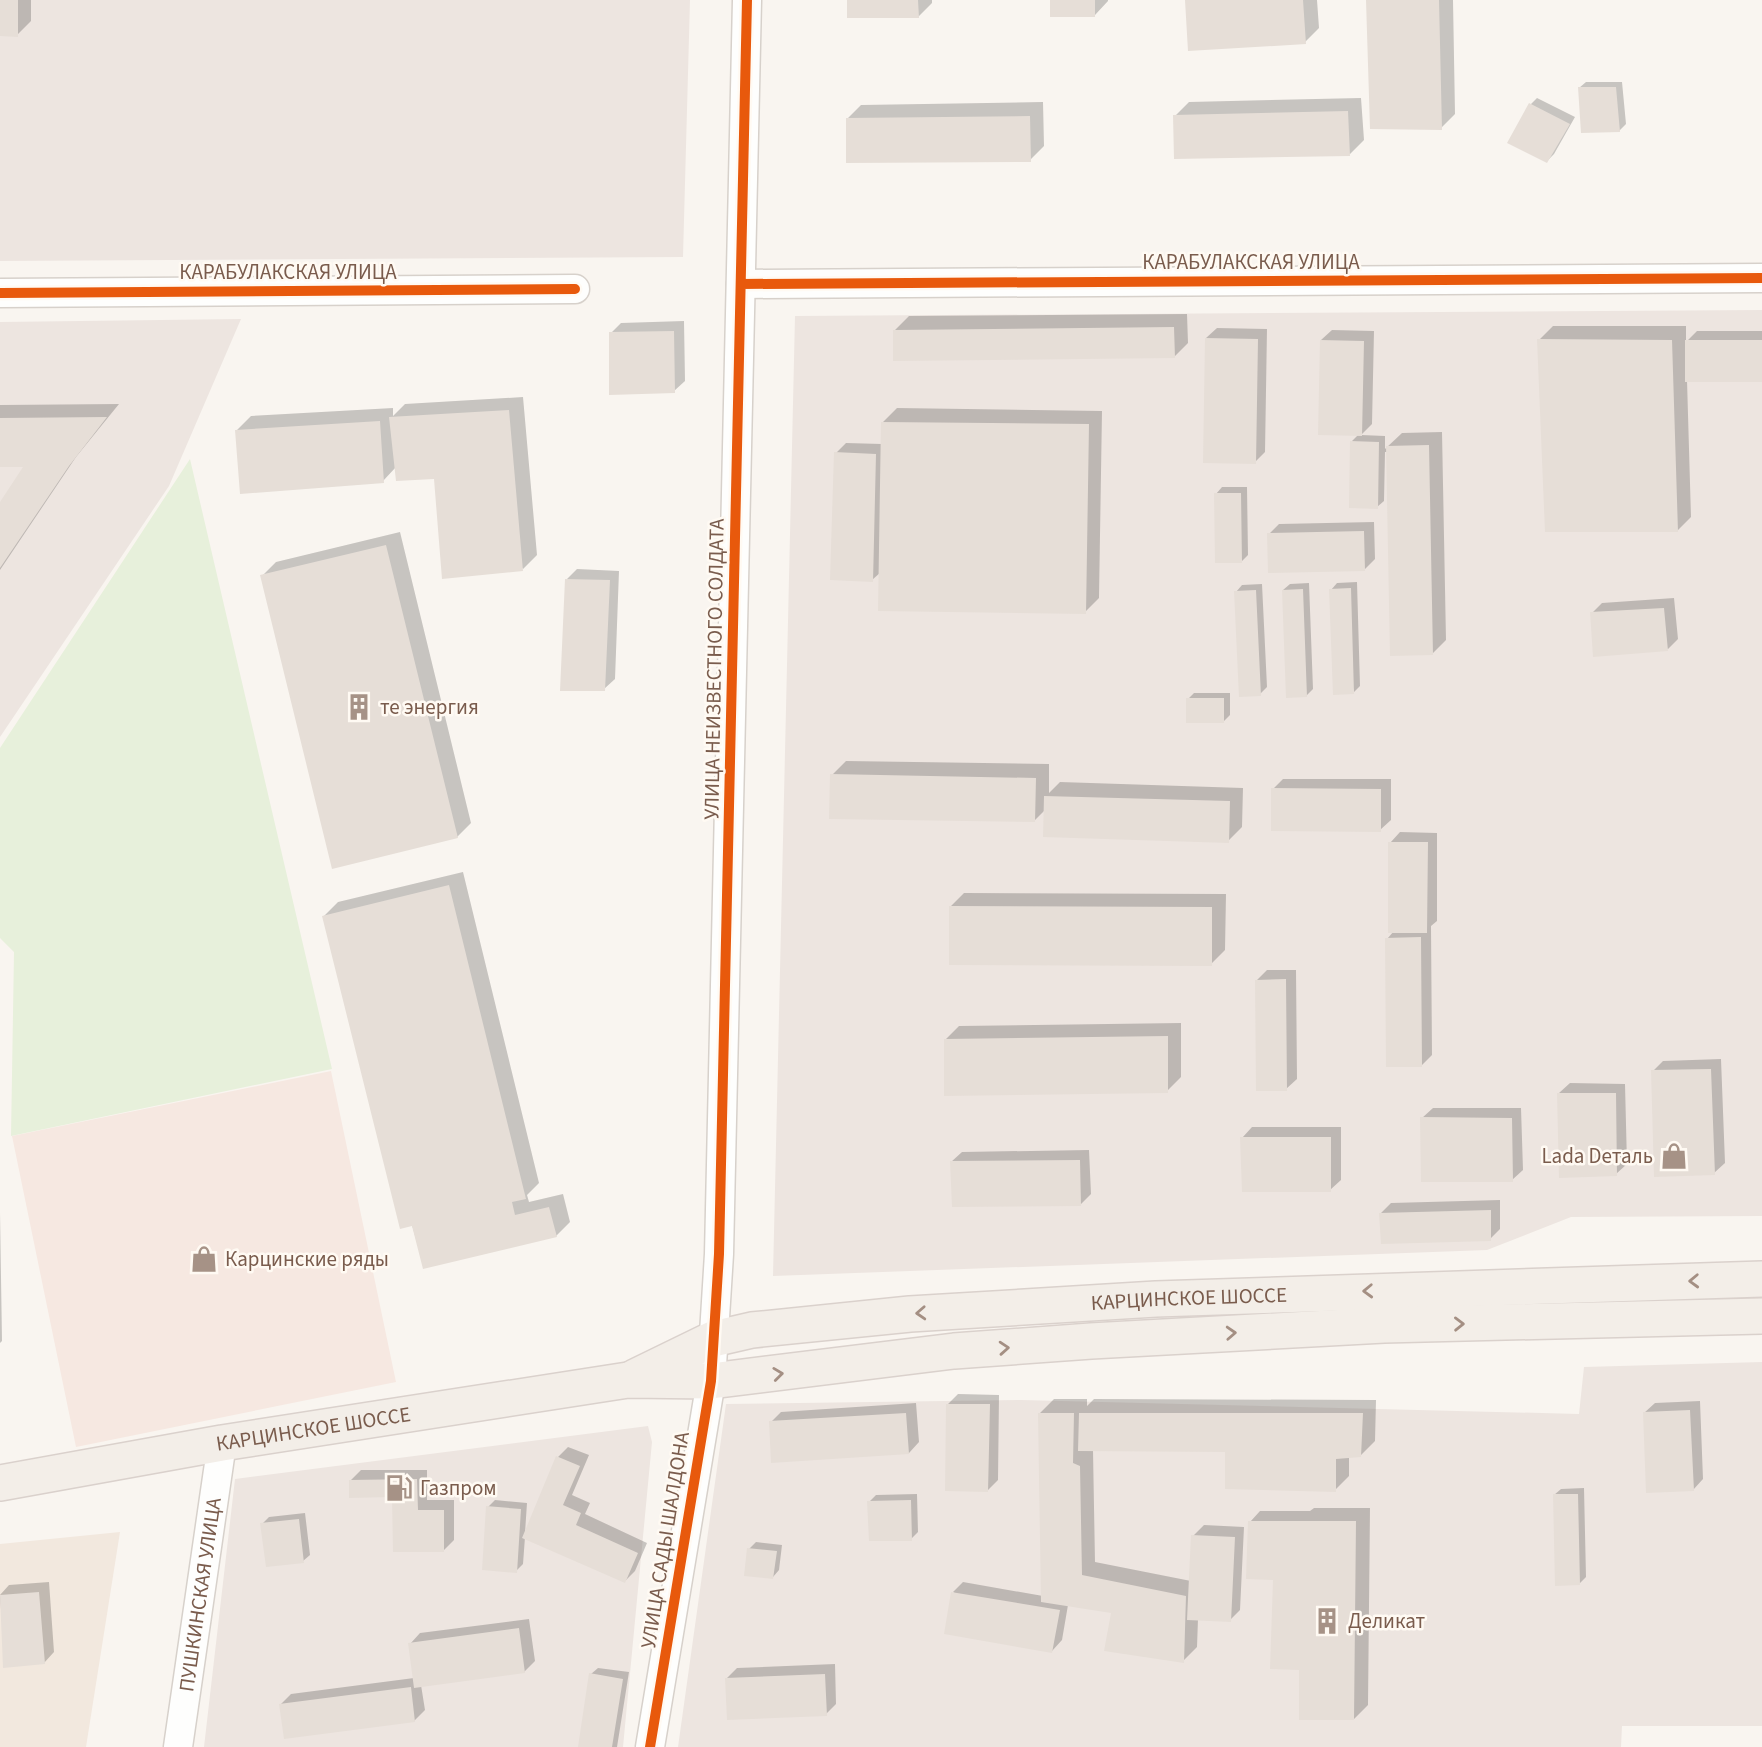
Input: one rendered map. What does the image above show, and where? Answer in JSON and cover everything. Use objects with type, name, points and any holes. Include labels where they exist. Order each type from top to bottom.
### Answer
[{"type":"main road","name":"КАРЦИНСКОЕ ШОССЕ","points":[[628,1380],[713,1339],[752,1329],[910,1314],[1156,1298],[1762,1279]]},
{"type":"main road","name":"КАРЦИНСКОЕ ШОССЕ","points":[[0,1483],[222,1443],[628,1380],[710,1381],[954,1352],[1091,1341],[1384,1325],[1762,1316]]},
{"type":"street","name":"УЛИЦА НЕИЗВЕСТНОГО СОЛДАТА","points":[[713,1339],[719,1254],[747,0]]},
{"type":"street","name":"КАРАБУЛАКСКАЯ УЛИЦА","points":[[741,284],[1762,278]]},
{"type":"street","name":"КАРАБУЛАКСКАЯ УЛИЦА","points":[[0,293],[575,289]]},
{"type":"street","name":"УЛИЦА САДЫ ШАЛДОНА","points":[[650,1747],[710,1381],[713,1339]]},
{"type":"street","name":"ПУШКИНСКАЯ УЛИЦА","points":[[178,1747],[222,1443]]},
{"type":"shaded area","points":[[0,0],[690,0],[683,257],[0,261]]},
{"type":"shaded area","points":[[1762,310],[1762,1216],[1571,1217],[1487,1250],[773,1276],[795,316]]},
{"type":"shaded area","points":[[241,319],[169,486],[0,737],[0,322]]},
{"type":"shaded area","name":"Карцинские ряды","points":[[331,1071],[396,1382],[76,1447],[12,1136]]},
{"type":"shaded area","points":[[1762,1362],[1762,1726],[1622,1726],[1621,1747],[678,1747],[726,1404],[1021,1400],[1579,1414],[1584,1367]]},
{"type":"shaded area","points":[[648,1426],[652,1442],[623,1747],[204,1747],[235,1479]]},
{"type":"shaded area","points":[[120,1532],[86,1747],[0,1747],[0,1544]]},
{"type":"green space","points":[[190,459],[332,1069],[11,1136],[14,952],[0,938],[0,748]]},
{"type":"building","points":[[0,0],[18,0],[18,37],[0,36]]},
{"type":"building","points":[[847,0],[918,0],[919,18],[847,18]]},
{"type":"building","points":[[1050,0],[1095,0],[1095,17],[1050,17]]},
{"type":"building","points":[[1185,0],[1303,0],[1306,44],[1188,51]]},
{"type":"building","points":[[1366,0],[1439,0],[1442,130],[1370,129]]},
{"type":"building","points":[[1578,87],[1616,87],[1620,132],[1581,133]]},
{"type":"building","points":[[1529,103],[1570,124],[1547,163],[1507,143]]},
{"type":"building","points":[[1348,111],[1350,156],[1174,159],[1173,115]]},
{"type":"building","points":[[1030,116],[1031,162],[846,163],[846,118]]},
{"type":"building","points":[[1174,327],[1175,358],[893,361],[893,330]]},
{"type":"building","points":[[674,331],[675,393],[609,395],[609,332]]},
{"type":"building","points":[[1205,338],[1258,339],[1256,464],[1203,463]]},
{"type":"building","points":[[1537,339],[1672,340],[1678,532],[1545,532]]},
{"type":"building","points":[[1320,340],[1364,341],[1362,436],[1318,435]]},
{"type":"building","points":[[1685,340],[1762,340],[1762,382],[1685,382]]},
{"type":"building","points":[[509,410],[523,571],[442,579],[434,479],[396,481],[389,417]]},
{"type":"building","points":[[107,417],[69,466],[0,568],[0,502],[23,467],[0,467],[0,418]]},
{"type":"building","points":[[380,421],[384,483],[240,494],[235,430]]},
{"type":"building","points":[[881,422],[1089,424],[1086,614],[878,611]]},
{"type":"building","points":[[1350,441],[1379,442],[1378,509],[1349,508]]},
{"type":"building","points":[[1429,445],[1433,655],[1390,656],[1386,446]]},
{"type":"building","points":[[834,452],[876,454],[873,582],[830,580]]},
{"type":"building","points":[[1214,493],[1241,493],[1242,563],[1215,563]]},
{"type":"building","points":[[1364,531],[1365,571],[1268,573],[1267,533]]},
{"type":"building","name":"те энергия","points":[[386,545],[458,838],[332,869],[260,575]]},
{"type":"building","points":[[565,579],[610,580],[605,691],[560,691]]},
{"type":"building","points":[[1351,588],[1354,694],[1333,695],[1329,589]]},
{"type":"building","points":[[1303,589],[1307,697],[1286,698],[1282,590]]},
{"type":"building","points":[[1256,590],[1261,696],[1239,697],[1234,591]]},
{"type":"building","points":[[1664,608],[1668,651],[1593,657],[1590,612]]},
{"type":"building","points":[[1186,698],[1224,698],[1224,723],[1186,723]]},
{"type":"building","points":[[830,774],[1036,778],[1035,822],[829,819]]},
{"type":"building","points":[[1271,788],[1381,789],[1381,832],[1271,831]]},
{"type":"building","points":[[1044,796],[1230,801],[1229,843],[1043,837]]},
{"type":"building","points":[[1388,842],[1428,842],[1427,933],[1388,933]]},
{"type":"building","points":[[449,885],[526,1199],[512,1202],[515,1215],[549,1207],[557,1237],[423,1269],[412,1226],[400,1229],[322,916]]},
{"type":"building","points":[[949,906],[1212,907],[1212,966],[949,965]]},
{"type":"building","points":[[1421,937],[1422,1067],[1386,1067],[1385,938]]},
{"type":"building","points":[[1286,979],[1287,1091],[1256,1091],[1255,980]]},
{"type":"building","points":[[1168,1036],[1168,1093],[944,1096],[944,1039]]},
{"type":"building","points":[[1711,1069],[1715,1175],[1654,1177],[1651,1070]]},
{"type":"building","points":[[1557,1093],[1616,1093],[1617,1176],[1559,1178]]},
{"type":"building","points":[[1420,1117],[1512,1118],[1513,1182],[1421,1182]]},
{"type":"building","points":[[1240,1137],[1331,1137],[1331,1192],[1242,1192]]},
{"type":"building","points":[[1080,1160],[1081,1206],[952,1207],[950,1161]]},
{"type":"building","points":[[1491,1210],[1491,1241],[1381,1244],[1379,1213]]},
{"type":"building","points":[[946,1404],[990,1404],[988,1492],[945,1491]]},
{"type":"building","points":[[1690,1410],[1694,1491],[1646,1493],[1643,1412]]},
{"type":"building","points":[[906,1413],[909,1454],[771,1463],[769,1421]]},
{"type":"building","points":[[1038,1413],[1074,1413],[1073,1463],[1080,1466],[1082,1575],[1186,1596],[1184,1663],[1104,1651],[1111,1613],[1041,1602]]},
{"type":"building","points":[[1079,1413],[1363,1413],[1361,1457],[1336,1459],[1336,1492],[1225,1489],[1225,1452],[1078,1451]]},
{"type":"building","points":[[556,1456],[580,1466],[563,1505],[581,1513],[576,1525],[638,1553],[625,1583],[522,1538]]},
{"type":"building","points":[[417,1479],[418,1510],[444,1510],[444,1552],[393,1552],[392,1497],[349,1498],[349,1480]]},
{"type":"building","points":[[1553,1494],[1578,1494],[1580,1585],[1555,1586]]},
{"type":"building","points":[[911,1500],[912,1541],[869,1541],[867,1501]]},
{"type":"building","points":[[486,1506],[521,1509],[517,1573],[482,1570]]},
{"type":"building","points":[[299,1519],[304,1563],[266,1567],[260,1523]]},
{"type":"building","name":"Деликат","points":[[1248,1521],[1356,1521],[1354,1720],[1299,1720],[1299,1670],[1270,1669],[1273,1580],[1246,1579]]},
{"type":"building","points":[[1191,1535],[1235,1537],[1231,1622],[1187,1620]]},
{"type":"building","points":[[747,1548],[777,1551],[773,1579],[744,1576]]},
{"type":"building","points":[[39,1592],[45,1664],[3,1668],[0,1595]]},
{"type":"building","points":[[951,1592],[1060,1610],[1052,1653],[944,1634]]},
{"type":"building","points":[[519,1628],[525,1673],[414,1688],[408,1643]]},
{"type":"building","points":[[589,1673],[623,1679],[612,1747],[578,1747]]},
{"type":"building","points":[[825,1674],[827,1716],[727,1720],[725,1678]]},
{"type":"building","points":[[411,1687],[415,1722],[284,1739],[279,1704]]},
{"type":"cycle path","points":[[650,1747],[711,1381],[719,1254],[747,0]]},
{"type":"cycle path","points":[[741,284],[1762,278]]},
{"type":"cycle path","points":[[0,293],[575,289]]},
{"type":"place","name":"те энергия","points":[[359,707]]},
{"type":"place","name":"Lada Dеталь","points":[[1674,1156]]},
{"type":"place","name":"Карцинские ряды","points":[[204,1259]]},
{"type":"place","name":"Газпром","points":[[399,1488]]},
{"type":"place","name":"Деликат","points":[[1327,1621]]}]
